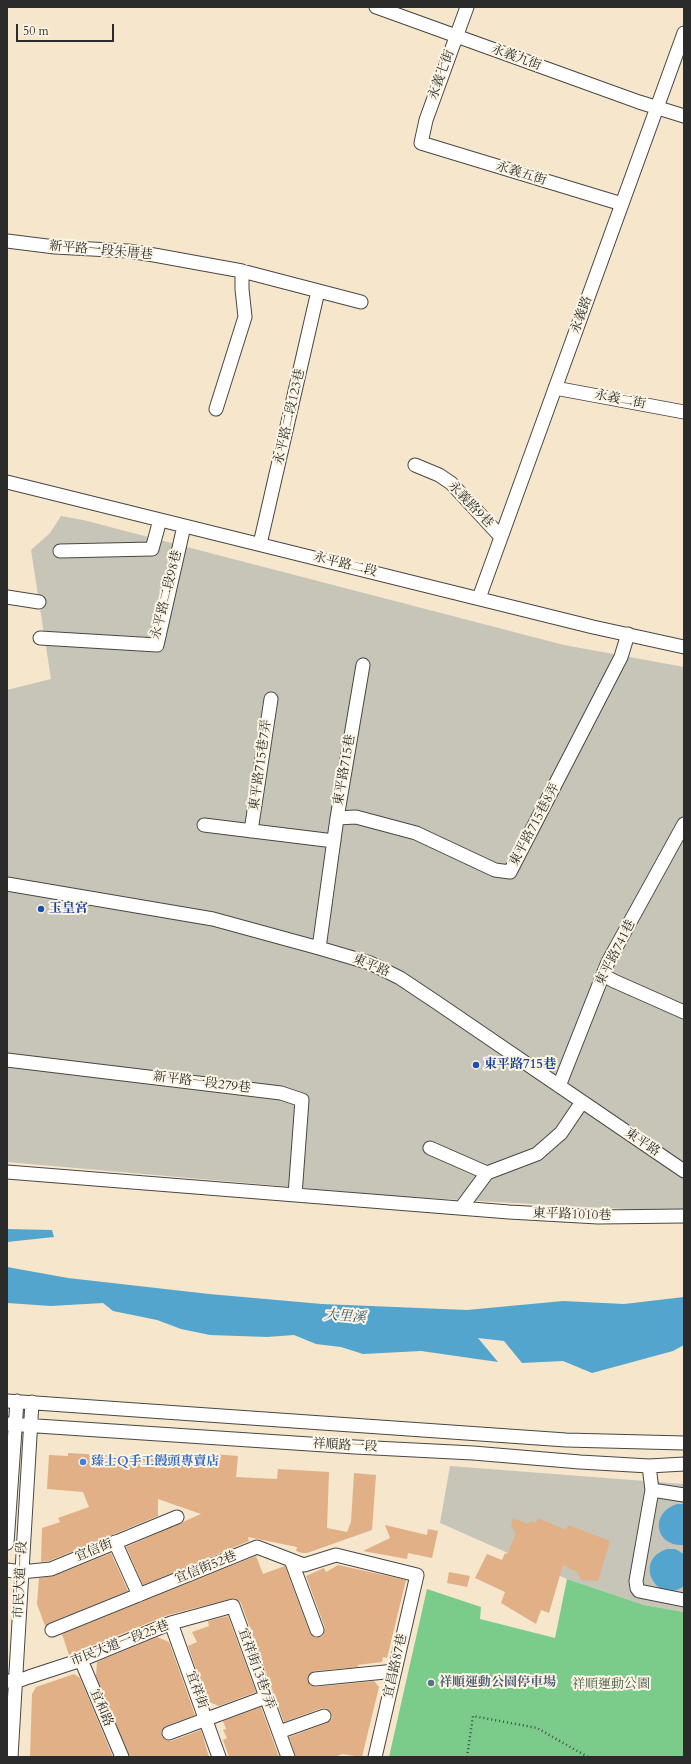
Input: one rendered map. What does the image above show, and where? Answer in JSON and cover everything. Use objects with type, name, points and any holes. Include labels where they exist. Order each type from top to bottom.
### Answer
[{"type":"street","name":"永義九街","points":[[376,7],[684,116]]},
{"type":"street","name":"永義七街","points":[[420,143],[426,120],[467,7]]},
{"type":"street","name":"永義路","points":[[479,598],[684,33]]},
{"type":"street","name":"永義五街","points":[[420,143],[622,204]]},
{"type":"street","name":"新平路一段朱厝巷","points":[[7,241],[55,247],[128,251],[242,271],[361,302]]},
{"type":"street","points":[[216,409],[245,317],[242,271]]},
{"type":"street","name":"永平路二段123巷","points":[[260,544],[318,291]]},
{"type":"street","name":"永義二街","points":[[555,388],[684,412]]},
{"type":"street","name":"永義路9巷","points":[[415,465],[439,475],[451,483],[501,537]]},
{"type":"street","name":"永平路二段","points":[[7,482],[479,598],[684,646]]},
{"type":"street","points":[[60,552],[152,549],[160,520]]},
{"type":"street","name":"永平路二段98巷","points":[[40,638],[157,645],[184,526]]},
{"type":"street","points":[[7,597],[39,602]]},
{"type":"street","name":"東平路715巷8弄","points":[[337,818],[356,817],[416,833],[495,870],[510,872],[621,657],[628,634]]},
{"type":"street","name":"東平路715巷","points":[[319,948],[337,818],[363,664]]},
{"type":"street","name":"東平路715巷7弄","points":[[251,830],[271,699]]},
{"type":"street","name":"東平路741巷","points":[[559,1086],[608,962],[684,824]]},
{"type":"street","points":[[204,825],[334,841]]},
{"type":"street","name":"東平路","points":[[7,884],[213,918],[370,963],[400,978],[684,1171]]},
{"type":"street","points":[[603,975],[684,1012]]},
{"type":"street","name":"新平路一段279巷","points":[[7,1060],[281,1093],[302,1100],[295,1194]]},
{"type":"street","points":[[461,1208],[487,1173],[537,1154],[561,1133],[582,1102]]},
{"type":"street","points":[[430,1148],[487,1173]]},
{"type":"street","points":[[7,1172],[295,1194]]},
{"type":"street","name":"東平路1010巷","points":[[295,1194],[403,1204],[598,1216],[684,1216]]},
{"type":"street","name":"祥順路一段","points":[[12,1401],[566,1440],[684,1443]]},
{"type":"street","name":"市民大道一段","points":[[7,1543],[12,1401]]},
{"type":"street","name":"市民大道一段","points":[[11,1757],[11,1681],[21,1572],[32,1402]]},
{"type":"street","name":"祥順路一段","points":[[11,1424],[354,1447],[473,1453],[649,1466],[684,1464]]},
{"type":"street","points":[[649,1466],[652,1490],[636,1581],[637,1588],[639,1591],[684,1600]]},
{"type":"street","points":[[652,1490],[684,1495]]},
{"type":"street","name":"宜信街","points":[[7,1570],[21,1572],[51,1568],[177,1517]]},
{"type":"street","points":[[115,1542],[139,1595]]},
{"type":"street","name":"宜信街52巷","points":[[52,1630],[257,1547],[304,1565],[336,1555],[417,1575]]},
{"type":"street","points":[[7,1550],[22,1550]]},
{"type":"street","points":[[291,1560],[317,1630]]},
{"type":"street","name":"宜昌路87巷","points":[[375,1757],[417,1575]]},
{"type":"street","name":"市民大道一段25巷","points":[[11,1681],[81,1660],[171,1623],[233,1606]]},
{"type":"street","name":"宜祥街13巷7弄","points":[[233,1606],[288,1757]]},
{"type":"street","name":"宜祥街","points":[[171,1623],[219,1757]]},
{"type":"street","name":"宜和路","points":[[81,1660],[122,1757]]},
{"type":"street","points":[[314,1679],[395,1671]]},
{"type":"street","points":[[169,1733],[266,1697]]},
{"type":"street","points":[[279,1732],[324,1716]]},
{"type":"path","points":[[467,1757],[473,1716],[537,1728],[588,1757]]},
{"type":"shaded area","points":[[61,516],[83,520],[564,645],[684,667],[684,1210],[624,1209],[407,1197],[7,1162],[7,690],[51,679],[31,550],[50,533]]},
{"type":"shaded area","points":[[450,1466],[684,1484],[684,1612],[644,1605],[567,1579],[440,1523]]},
{"type":"green space","name":"祥順運動公園","points":[[567,1579],[644,1605],[684,1612],[684,1757],[389,1757],[427,1589],[481,1607],[480,1619],[555,1638]]},
{"type":"water","points":[[7,1229],[52,1230],[54,1237],[7,1242]]},
{"type":"water","name":"大里溪","points":[[7,1267],[68,1278],[209,1294],[322,1304],[467,1310],[563,1301],[624,1304],[684,1297],[684,1345],[673,1351],[592,1373],[563,1361],[522,1363],[504,1341],[478,1338],[498,1362],[421,1351],[363,1354],[341,1347],[316,1344],[294,1335],[267,1337],[210,1335],[181,1329],[157,1320],[113,1311],[103,1303],[51,1306],[7,1303]]},
{"type":"water","points":[[677,1504],[684,1504],[684,1545],[674,1544],[667,1541],[659,1529],[659,1521],[662,1514],[668,1508]]},
{"type":"water","points":[[667,1549],[675,1549],[684,1554],[684,1586],[674,1591],[665,1590],[658,1586],[652,1579],[650,1571],[651,1562],[657,1555]]},
{"type":"building","points":[[68,1453],[213,1461],[213,1454],[238,1456],[236,1477],[277,1479],[278,1469],[329,1472],[327,1528],[347,1532],[351,1522],[354,1473],[376,1475],[372,1530],[307,1553],[296,1551],[297,1547],[248,1537],[249,1541],[143,1585],[126,1547],[201,1514],[158,1499],[158,1516],[49,1561],[41,1562],[42,1528],[60,1522],[58,1518],[89,1507],[83,1492],[47,1489],[49,1455],[68,1456]]},
{"type":"building","points":[[513,1518],[528,1524],[530,1521],[536,1523],[538,1518],[566,1530],[568,1525],[610,1541],[598,1581],[581,1580],[577,1572],[563,1565],[549,1613],[541,1610],[536,1624],[501,1603],[505,1592],[475,1578],[487,1554],[502,1560],[505,1553],[507,1554],[516,1534],[511,1526]]},
{"type":"building","points":[[385,1525],[427,1535],[428,1529],[438,1531],[432,1558],[408,1553],[407,1559],[363,1551],[390,1538]]},
{"type":"building","points":[[111,1553],[128,1591],[49,1623],[45,1626],[37,1604],[39,1578],[54,1576]]},
{"type":"building","points":[[256,1556],[263,1574],[285,1566],[310,1633],[316,1638],[323,1635],[325,1628],[306,1576],[324,1568],[326,1572],[338,1565],[406,1580],[387,1658],[383,1657],[382,1662],[357,1665],[359,1667],[314,1671],[308,1676],[309,1684],[315,1687],[374,1681],[379,1687],[362,1757],[342,1754],[335,1757],[296,1757],[289,1737],[327,1723],[332,1718],[331,1713],[326,1708],[322,1708],[284,1722],[241,1603],[235,1598],[168,1615],[69,1655],[62,1634]]},
{"type":"building","points":[[449,1572],[470,1576],[467,1587],[447,1583]]},
{"type":"building","points":[[228,1616],[256,1692],[219,1706],[209,1702],[188,1646],[197,1642],[192,1632],[209,1626],[208,1621]]},
{"type":"building","points":[[157,1637],[169,1642],[195,1715],[166,1726],[161,1731],[162,1736],[164,1739],[171,1741],[201,1730],[209,1757],[130,1757],[96,1676],[97,1662]]},
{"type":"building","points":[[74,1674],[80,1678],[113,1757],[30,1757],[32,1694],[36,1687]]},
{"type":"building","points":[[261,1707],[279,1757],[229,1757],[223,1740],[227,1738],[223,1730],[226,1729],[223,1721]]},
{"type":"place","name":"玉皇宮","points":[[41,909]]},
{"type":"place","name":"東平路715巷","points":[[476,1065]]},
{"type":"place","name":"臻士Q手工饅頭專賣店","points":[[83,1462]]},
{"type":"place","name":"祥順運動公園停車場","points":[[431,1683]]}]
